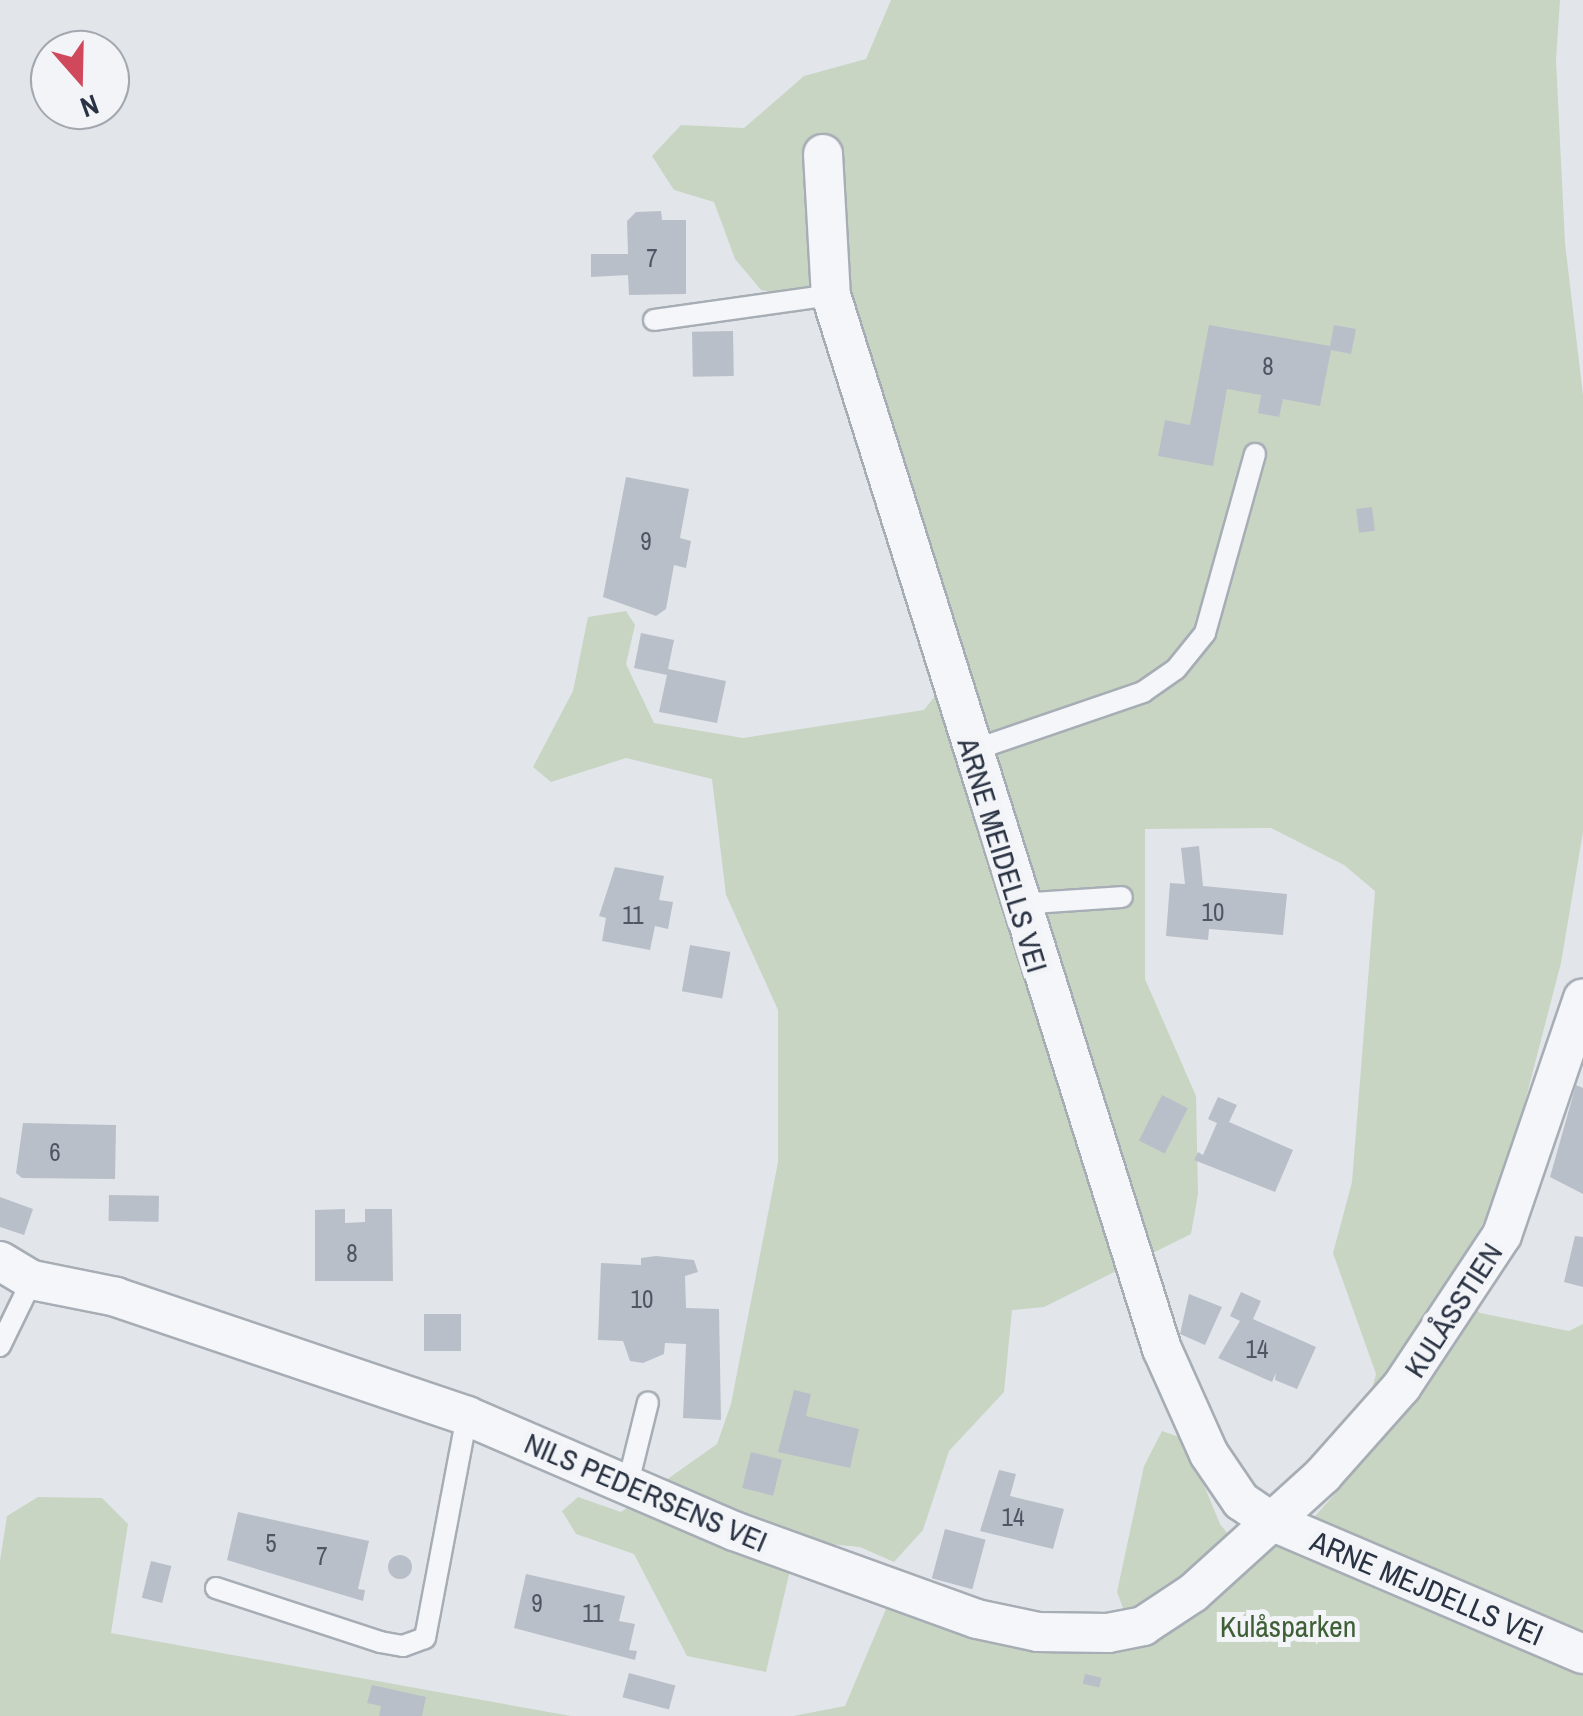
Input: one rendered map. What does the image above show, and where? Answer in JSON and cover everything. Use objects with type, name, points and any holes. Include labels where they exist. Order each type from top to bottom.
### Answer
[{"type":"street","name":"ARNE MEIDELLS VEI","points":[[822,154],[831,294],[1018,904],[1162,1349],[1226,1481],[1271,1521]]},
{"type":"street","name":"KULÅSSTIEN","points":[[1271,1521],[1323,1475],[1402,1386],[1466,1298],[1502,1235],[1583,998]]},
{"type":"street","name":"NILS PEDERSENS VEI","points":[[0,1260],[32,1280],[116,1297],[467,1416],[894,1590],[1038,1632],[1108,1633],[1144,1626],[1193,1593],[1271,1521]]},
{"type":"street","name":"ARNE MEJDELLS VEI","points":[[1271,1521],[1583,1654]]},
{"type":"lane","points":[[654,320],[831,294]]},
{"type":"lane","points":[[971,751],[1143,692],[1176,668],[1205,633],[1255,454]]},
{"type":"lane","points":[[1018,904],[1122,897]]},
{"type":"lane","points":[[0,1346],[32,1280]]},
{"type":"lane","points":[[628,1482],[648,1402]]},
{"type":"lane","points":[[216,1588],[380,1642],[402,1646],[425,1638],[467,1416]]},
{"type":"green space","name":"Kulåsparken","points":[[891,0],[1560,0],[1556,60],[1565,243],[1583,395],[1583,832],[1561,963],[1501,1194],[1446,1284],[1480,1313],[1569,1331],[1583,1324],[1583,1716],[793,1716],[845,1706],[894,1590],[1130,1627],[1117,1592],[1144,1466],[1162,1431],[1185,1439],[1220,1524],[1240,1549],[1300,1533],[1349,1478],[1376,1374],[1333,1253],[1352,1182],[1375,891],[1344,865],[1271,828],[1145,829],[1145,979],[1196,1096],[1198,1194],[1191,1234],[1044,1307],[1012,1310],[1004,1392],[949,1451],[923,1530],[894,1562],[860,1547],[797,1541],[766,1672],[687,1656],[634,1554],[576,1534],[562,1511],[578,1497],[621,1512],[717,1444],[731,1404],[778,1162],[778,1010],[726,895],[712,779],[626,758],[551,782],[533,767],[573,691],[588,617],[626,611],[635,625],[626,664],[654,723],[743,738],[924,710],[965,658],[852,306],[761,290],[735,259],[714,202],[674,190],[652,156],[681,125],[744,128],[804,76],[866,59]]},
{"type":"green space","points":[[38,1497],[102,1498],[128,1524],[111,1633],[571,1716],[0,1716],[0,1561],[7,1516]]},
{"type":"building","points":[[661,211],[662,220],[686,220],[686,294],[629,295],[628,275],[591,277],[591,254],[628,254],[627,221],[636,212]]},
{"type":"building","points":[[1209,325],[1330,346],[1334,325],[1356,329],[1351,354],[1331,350],[1320,406],[1283,399],[1279,417],[1258,413],[1261,395],[1227,389],[1213,466],[1158,456],[1165,420],[1190,425]]},
{"type":"building","points":[[733,331],[734,376],[693,377],[692,332]]},
{"type":"building","points":[[626,477],[689,489],[680,538],[691,541],[686,568],[674,565],[666,609],[656,616],[603,597]]},
{"type":"building","points":[[1372,507],[1375,531],[1359,533],[1356,509]]},
{"type":"building","points":[[641,633],[674,640],[668,669],[726,681],[717,723],[659,712],[667,675],[634,668]]},
{"type":"building","points":[[1199,846],[1203,886],[1287,894],[1283,935],[1209,929],[1208,940],[1166,936],[1170,883],[1185,884],[1181,848]]},
{"type":"building","points":[[615,867],[664,876],[659,900],[673,902],[668,929],[655,926],[650,950],[602,941],[606,918],[599,916]]},
{"type":"building","points":[[690,945],[730,952],[722,998],[682,991]]},
{"type":"building","points":[[1576,1085],[1583,1088],[1583,1194],[1550,1177]]},
{"type":"building","points":[[1162,1095],[1188,1108],[1165,1154],[1139,1140]]},
{"type":"building","points":[[1218,1097],[1237,1105],[1229,1122],[1293,1150],[1275,1192],[1194,1160],[1198,1152],[1203,1155],[1217,1123],[1208,1119]]},
{"type":"building","points":[[23,1123],[116,1125],[115,1179],[22,1178],[16,1173]]},
{"type":"building","points":[[109,1195],[159,1196],[159,1222],[109,1221]]},
{"type":"building","points":[[0,1197],[33,1209],[24,1235],[0,1227]]},
{"type":"building","points":[[345,1209],[345,1223],[365,1222],[365,1209],[392,1209],[393,1281],[315,1281],[315,1210]]},
{"type":"building","points":[[1575,1236],[1583,1237],[1583,1287],[1564,1282]]},
{"type":"building","points":[[641,1258],[694,1260],[698,1272],[685,1276],[686,1308],[719,1309],[721,1420],[683,1418],[686,1344],[665,1343],[664,1354],[643,1363],[630,1361],[623,1341],[598,1340],[601,1263],[641,1265]]},
{"type":"building","points":[[1241,1292],[1261,1301],[1253,1319],[1316,1347],[1297,1389],[1275,1380],[1276,1373],[1272,1382],[1218,1358],[1240,1321],[1230,1316]]},
{"type":"building","points":[[1189,1294],[1222,1307],[1205,1345],[1180,1334]]},
{"type":"building","points":[[424,1314],[461,1314],[461,1351],[424,1351]]},
{"type":"building","points":[[794,1390],[811,1394],[806,1416],[859,1429],[850,1468],[778,1452]]},
{"type":"building","points":[[751,1452],[782,1460],[773,1496],[742,1488]]},
{"type":"building","points":[[999,1470],[1016,1474],[1010,1496],[1064,1509],[1053,1549],[980,1531]]},
{"type":"building","points":[[238,1512],[369,1541],[358,1589],[365,1590],[363,1601],[227,1560]]},
{"type":"building","points":[[945,1529],[986,1540],[972,1589],[932,1578]]},
{"type":"building","points":[[400,1555],[409,1558],[409,1576],[400,1579],[391,1576],[388,1567],[391,1558]]},
{"type":"building","points":[[151,1561],[171,1566],[162,1603],[142,1598]]},
{"type":"building","points":[[526,1574],[625,1596],[619,1621],[635,1624],[629,1650],[637,1651],[635,1660],[514,1628]]},
{"type":"building","points":[[629,1673],[675,1685],[669,1710],[623,1697]]},
{"type":"building","points":[[1085,1674],[1102,1678],[1099,1688],[1083,1684]]},
{"type":"building","points":[[372,1685],[426,1697],[422,1716],[379,1716],[381,1706],[367,1703]]}]
